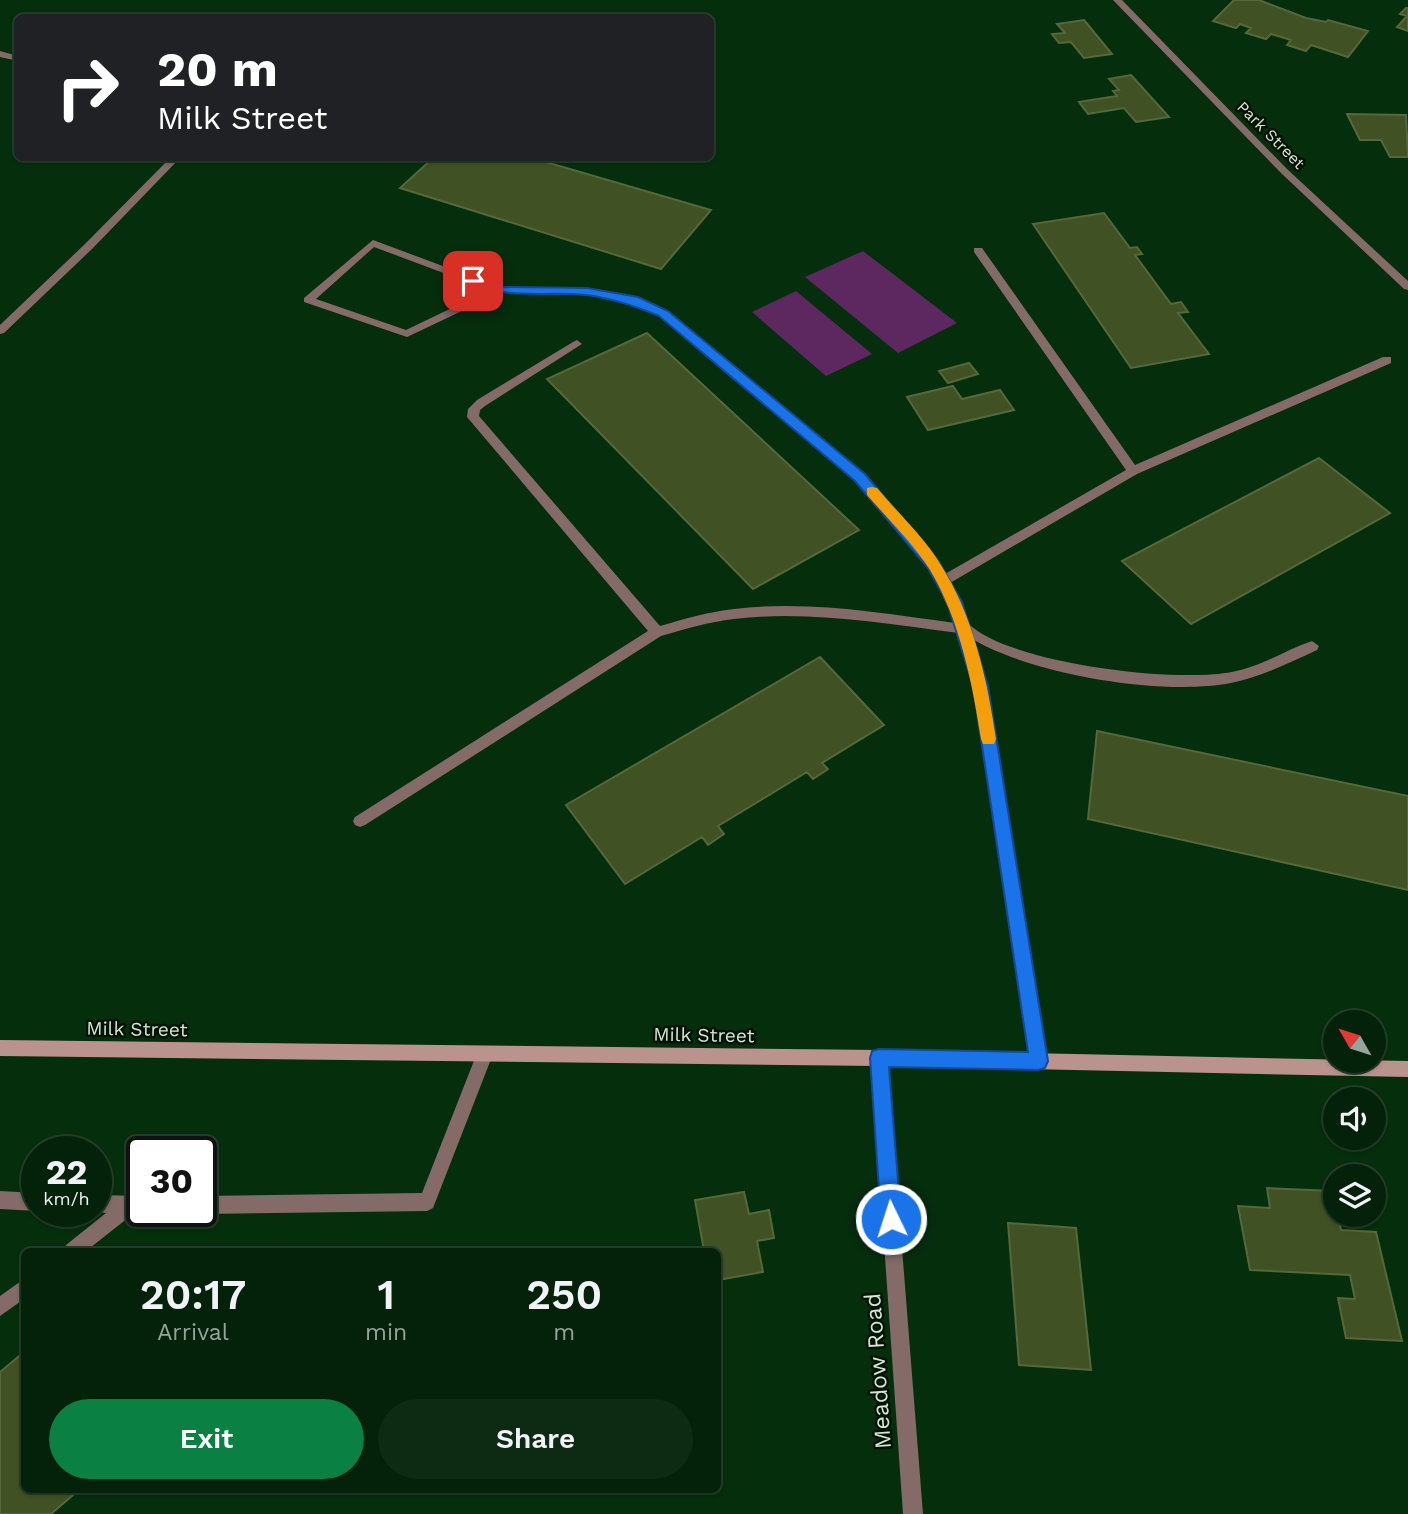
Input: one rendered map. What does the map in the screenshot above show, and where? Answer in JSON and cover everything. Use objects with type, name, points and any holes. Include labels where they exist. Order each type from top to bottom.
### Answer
[{"type":"main road","name":"Milk Street","points":[[0,1048],[879,1058],[1408,1069]]},
{"type":"street","name":"Park Street","points":[[1117,0],[1284,171],[1408,287]]},
{"type":"street","points":[[0,331],[172,161]]},
{"type":"street","points":[[498,290],[407,334],[309,300],[373,243],[498,290],[587,292],[633,300],[663,313],[860,478],[933,564],[964,629],[980,686],[1038,1061]]},
{"type":"street","points":[[978,250],[1133,471]]},
{"type":"street","points":[[577,344],[481,403],[474,409],[473,417],[657,632]]},
{"type":"street","points":[[943,581],[1133,471],[1387,360]]},
{"type":"street","points":[[360,821],[657,632],[688,621],[723,615],[807,609],[964,629],[1009,652],[1049,663],[1178,679],[1222,679],[1272,665],[1312,646]]},
{"type":"street","points":[[217,1205],[427,1202],[485,1054]]},
{"type":"street","name":"Meadow Road","points":[[879,1058],[913,1514]]},
{"type":"street","points":[[0,1200],[21,1201]]},
{"type":"street","points":[[76,1248],[126,1212]]},
{"type":"street","points":[[0,1307],[21,1290]]},
{"type":"shaded area","points":[[863,251],[957,323],[898,353],[805,277]]},
{"type":"shaded area","points":[[796,291],[872,354],[826,376],[752,312]]},
{"type":"building","points":[[1234,0],[1259,0],[1306,18],[1326,22],[1328,20],[1368,31],[1348,57],[1311,45],[1306,51],[1287,45],[1291,40],[1271,34],[1266,39],[1246,33],[1251,28],[1240,24],[1236,28],[1213,21]]},
{"type":"building","points":[[1408,8],[1408,31],[1397,27],[1407,16],[1400,14]]},
{"type":"building","points":[[1084,20],[1112,54],[1084,58],[1071,42],[1059,43],[1052,34],[1065,33],[1057,24]]},
{"type":"building","points":[[1131,75],[1169,117],[1136,122],[1124,108],[1088,114],[1079,102],[1117,96],[1113,91],[1119,90],[1109,79]]},
{"type":"building","points":[[1347,114],[1406,115],[1408,157],[1390,157],[1381,140],[1360,140]]},
{"type":"building","points":[[430,161],[542,161],[711,210],[661,269],[400,188]]},
{"type":"building","points":[[1104,213],[1130,248],[1137,247],[1142,254],[1135,255],[1171,304],[1181,302],[1188,312],[1178,313],[1209,354],[1131,368],[1033,224]]},
{"type":"building","points":[[647,333],[859,530],[753,589],[547,379]]},
{"type":"building","points":[[969,363],[978,374],[948,383],[939,371]]},
{"type":"building","points":[[953,386],[962,399],[1000,390],[1014,410],[928,430],[907,397]]},
{"type":"building","points":[[1319,458],[1390,513],[1191,624],[1122,561]]},
{"type":"building","points":[[820,657],[884,725],[822,763],[828,769],[813,779],[807,772],[718,826],[724,834],[708,845],[702,837],[625,884],[566,805]]},
{"type":"building","points":[[1097,731],[1408,796],[1408,890],[1088,819]]},
{"type":"building","points":[[1267,1188],[1323,1191],[1323,1227],[1376,1232],[1402,1341],[1346,1338],[1338,1298],[1355,1299],[1350,1275],[1250,1270],[1238,1206],[1270,1208]]},
{"type":"building","points":[[744,1192],[749,1214],[769,1210],[774,1238],[757,1241],[763,1272],[721,1279],[721,1248],[703,1248],[695,1200]]},
{"type":"building","points":[[1008,1223],[1076,1228],[1091,1370],[1019,1365]]},
{"type":"building","points":[[21,1354],[21,1493],[75,1493],[51,1514],[0,1514],[0,1372]]},
{"type":"slow traffic","points":[[872,492],[933,564],[954,602],[980,686],[989,739]]},
{"type":"route","points":[[473,281],[498,290],[587,292],[633,300],[663,313],[860,478],[933,564],[954,602],[980,686],[1038,1061],[879,1058],[891,1219]]}]
